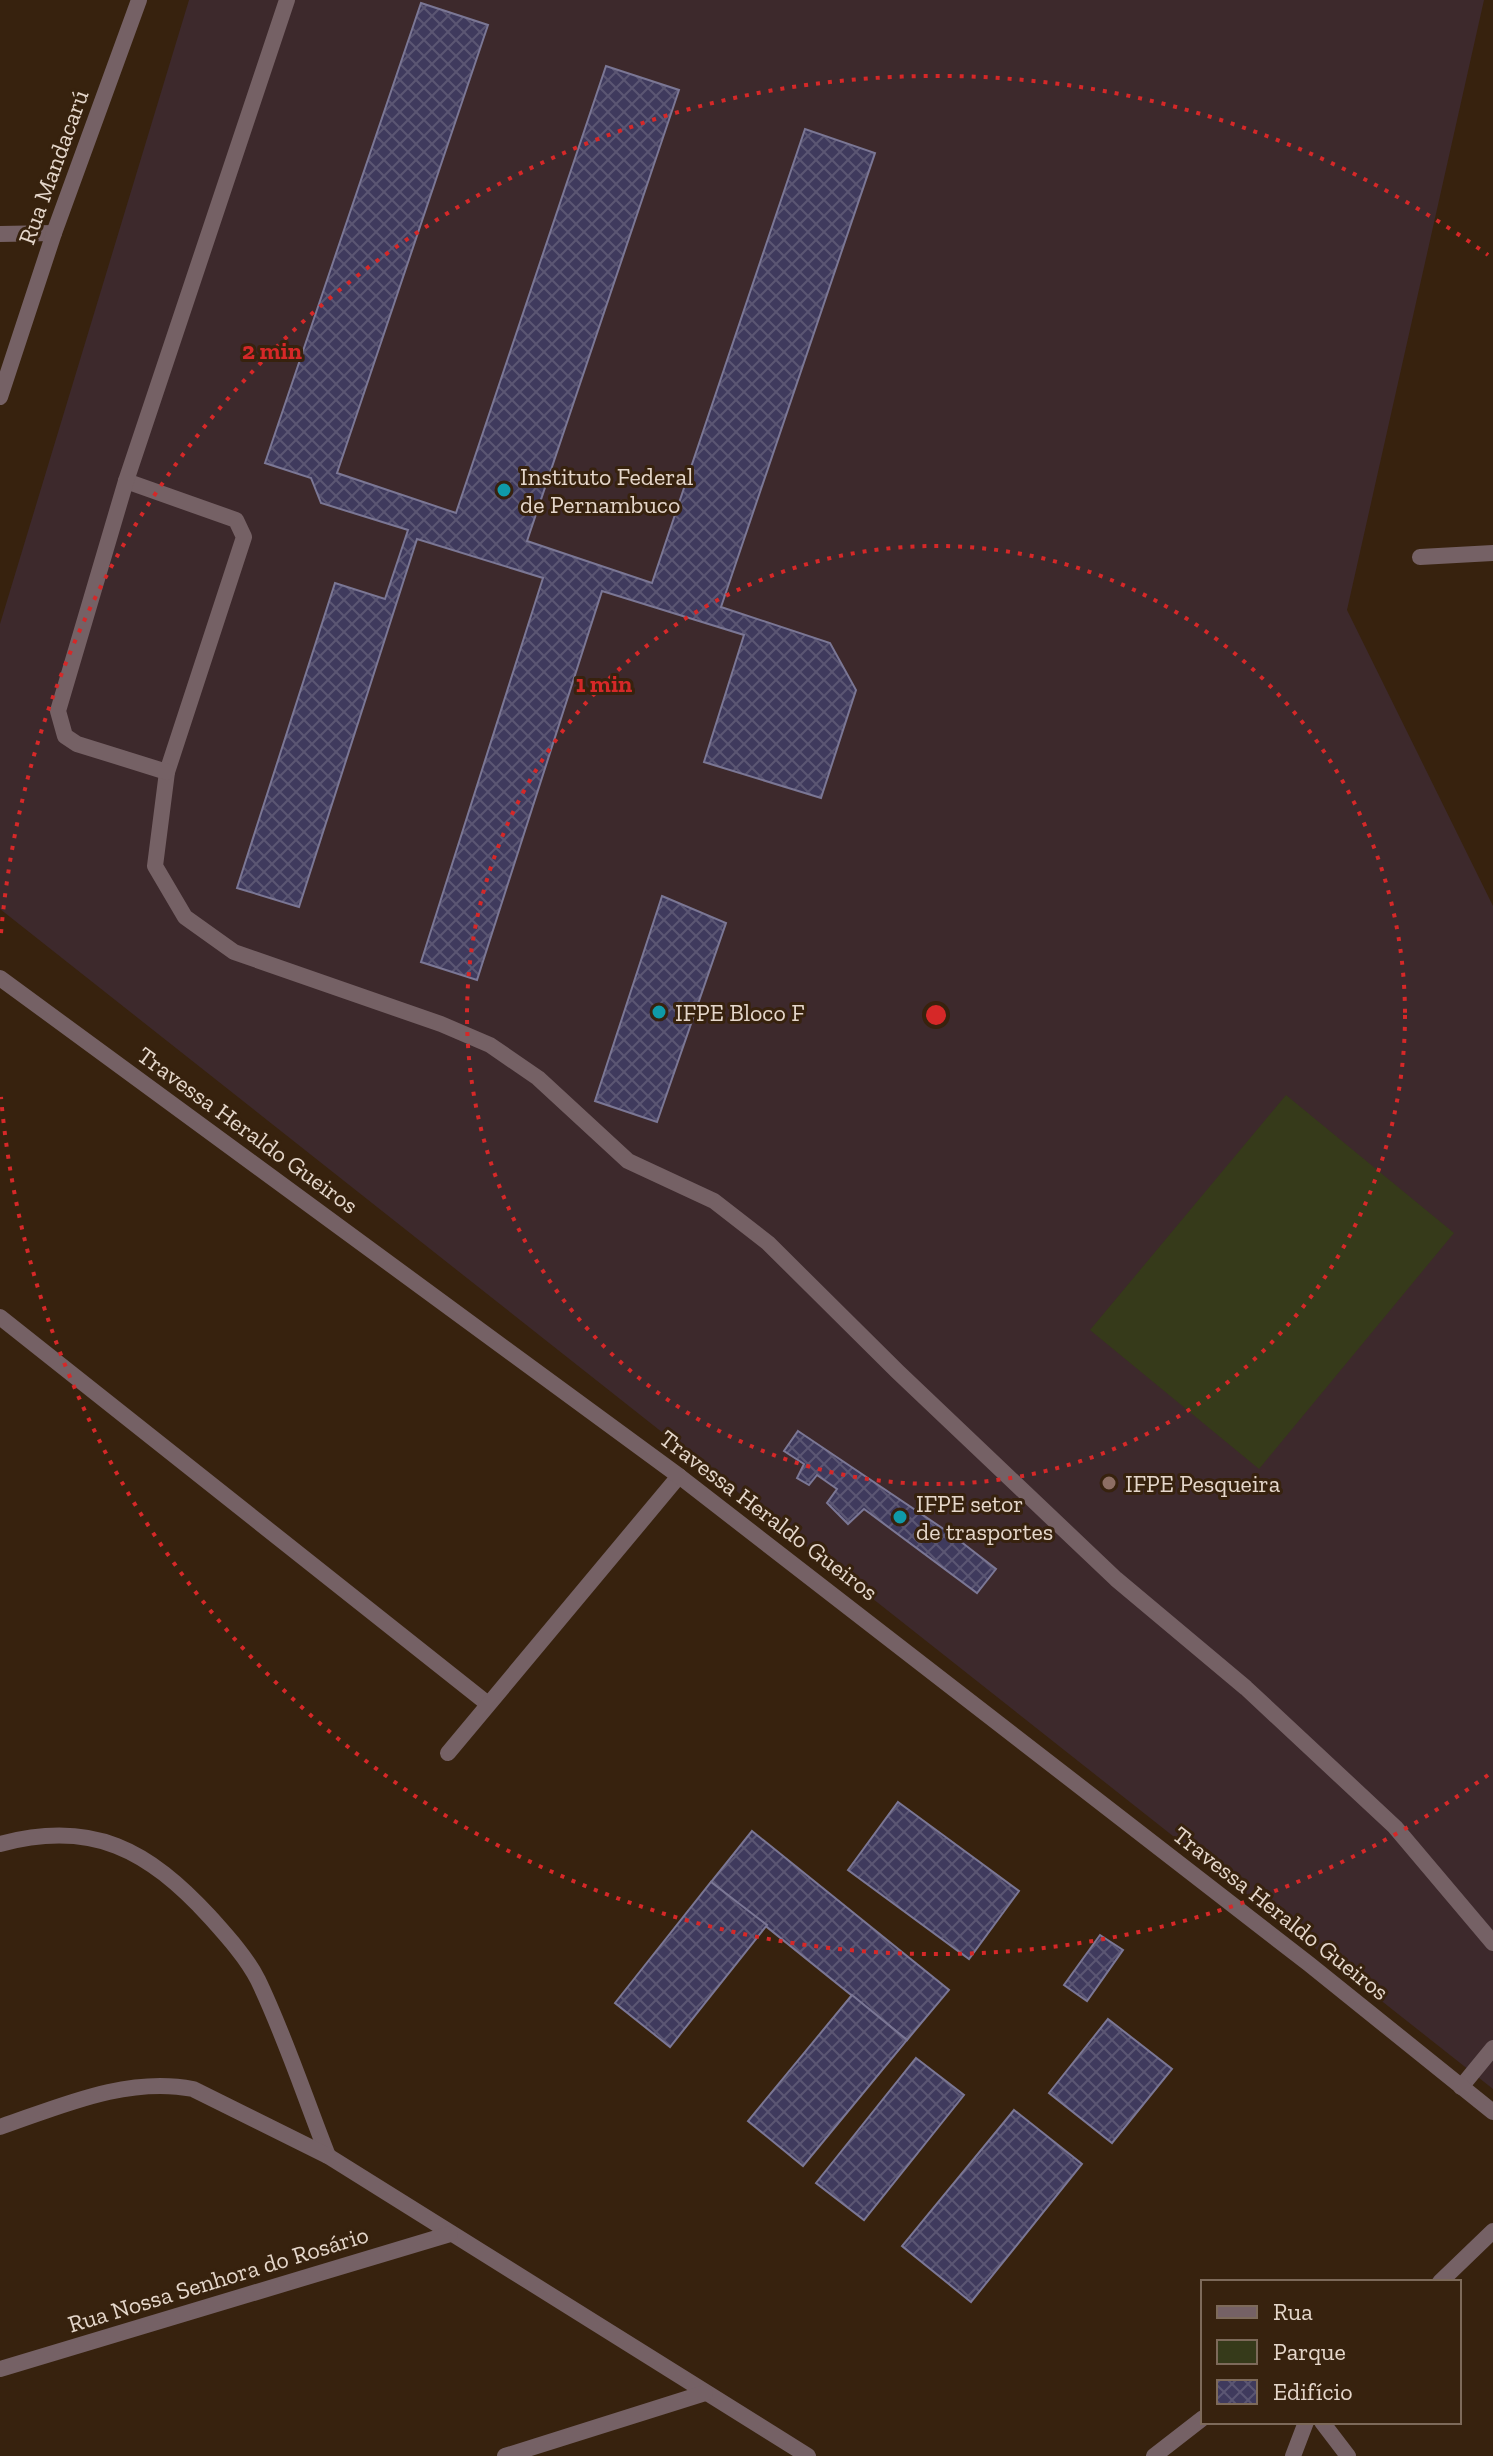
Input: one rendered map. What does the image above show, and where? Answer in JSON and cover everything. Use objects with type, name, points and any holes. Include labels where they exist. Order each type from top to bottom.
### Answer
[{"type":"street","name":"Rua Mandacarú","points":[[0,397],[54,233],[139,0]]},
{"type":"street","points":[[167,772],[77,744],[65,736],[58,711],[126,481],[287,0]]},
{"type":"street","points":[[0,234],[54,233]]},
{"type":"street","points":[[126,481],[236,520],[244,537],[167,772],[155,866],[185,917],[234,952],[441,1024],[490,1045],[538,1078],[628,1161],[714,1201],[768,1243],[898,1372],[1116,1579],[1246,1688],[1395,1827],[1493,1943]]},
{"type":"street","points":[[1420,557],[1493,553]]},
{"type":"street","name":"Travessa Heraldo Gueiros","points":[[0,978],[679,1476],[1297,1955],[1493,2112]]},
{"type":"street","points":[[0,1317],[488,1704]]},
{"type":"street","points":[[448,1753],[679,1476]]},
{"type":"street","points":[[0,1844],[23,1838],[65,1835],[107,1842],[146,1858],[182,1887],[224,1933],[257,1978],[328,2156]]},
{"type":"street","points":[[1461,2087],[1493,2048]]},
{"type":"street","points":[[0,2127],[96,2095],[169,2084],[193,2089],[328,2156],[808,2456]]},
{"type":"street","points":[[1442,2280],[1493,2231]]},
{"type":"street","name":"Rua Nossa Senhora do Rosário","points":[[0,2369],[450,2234]]},
{"type":"street","points":[[505,2456],[705,2393]]},
{"type":"street","points":[[1154,2456],[1201,2420]]},
{"type":"street","points":[[1293,2456],[1305,2424]]},
{"type":"street","points":[[1324,2424],[1348,2456]]},
{"type":"shaded area","name":"IFPE Pesqueira","points":[[189,0],[1484,0],[1347,610],[1493,906],[1493,2089],[0,909],[0,624]]},
{"type":"green space","points":[[1286,1095],[1454,1233],[1259,1469],[1090,1330]]},
{"type":"building","name":"Instituto Federal de Pernambuco","points":[[421,3],[488,25],[337,473],[456,513],[606,66],[679,90],[527,541],[652,583],[805,129],[875,153],[721,607],[830,643],[856,690],[821,798],[704,762],[744,635],[602,591],[477,980],[421,962],[543,578],[417,539],[299,907],[237,888],[335,583],[385,599],[408,530],[321,503],[311,478],[265,463]]},
{"type":"building","name":"IFPE Bloco F","points":[[662,896],[726,923],[657,1122],[595,1101]]},
{"type":"building","name":"IFPE setor de trasportes","points":[[798,1431],[951,1534],[996,1569],[977,1593],[864,1509],[848,1524],[827,1503],[837,1489],[817,1475],[809,1485],[797,1478],[804,1464],[784,1451]]},
{"type":"building","points":[[898,1802],[1019,1891],[969,1959],[848,1870]]},
{"type":"building","points":[[752,1831],[949,1990],[907,2040],[711,1882]]},
{"type":"building","points":[[711,1882],[767,1925],[670,2047],[615,2003]]},
{"type":"building","points":[[1100,1935],[1123,1950],[1087,2001],[1064,1985]]},
{"type":"building","points":[[852,1995],[907,2040],[803,2166],[748,2121]]},
{"type":"building","points":[[1108,2019],[1172,2069],[1112,2143],[1049,2093]]},
{"type":"building","points":[[916,2058],[964,2095],[864,2220],[816,2183]]},
{"type":"building","points":[[1014,2110],[1082,2164],[971,2302],[902,2246]]},
{"type":"place","name":"Instituto Federal de Pernambuco","points":[[504,490]]},
{"type":"place","name":"IFPE Bloco F","points":[[659,1012]]},
{"type":"place","name":"IFPE Pesqueira","points":[[1109,1483]]},
{"type":"place","name":"IFPE setor de trasportes","points":[[900,1517]]}]
